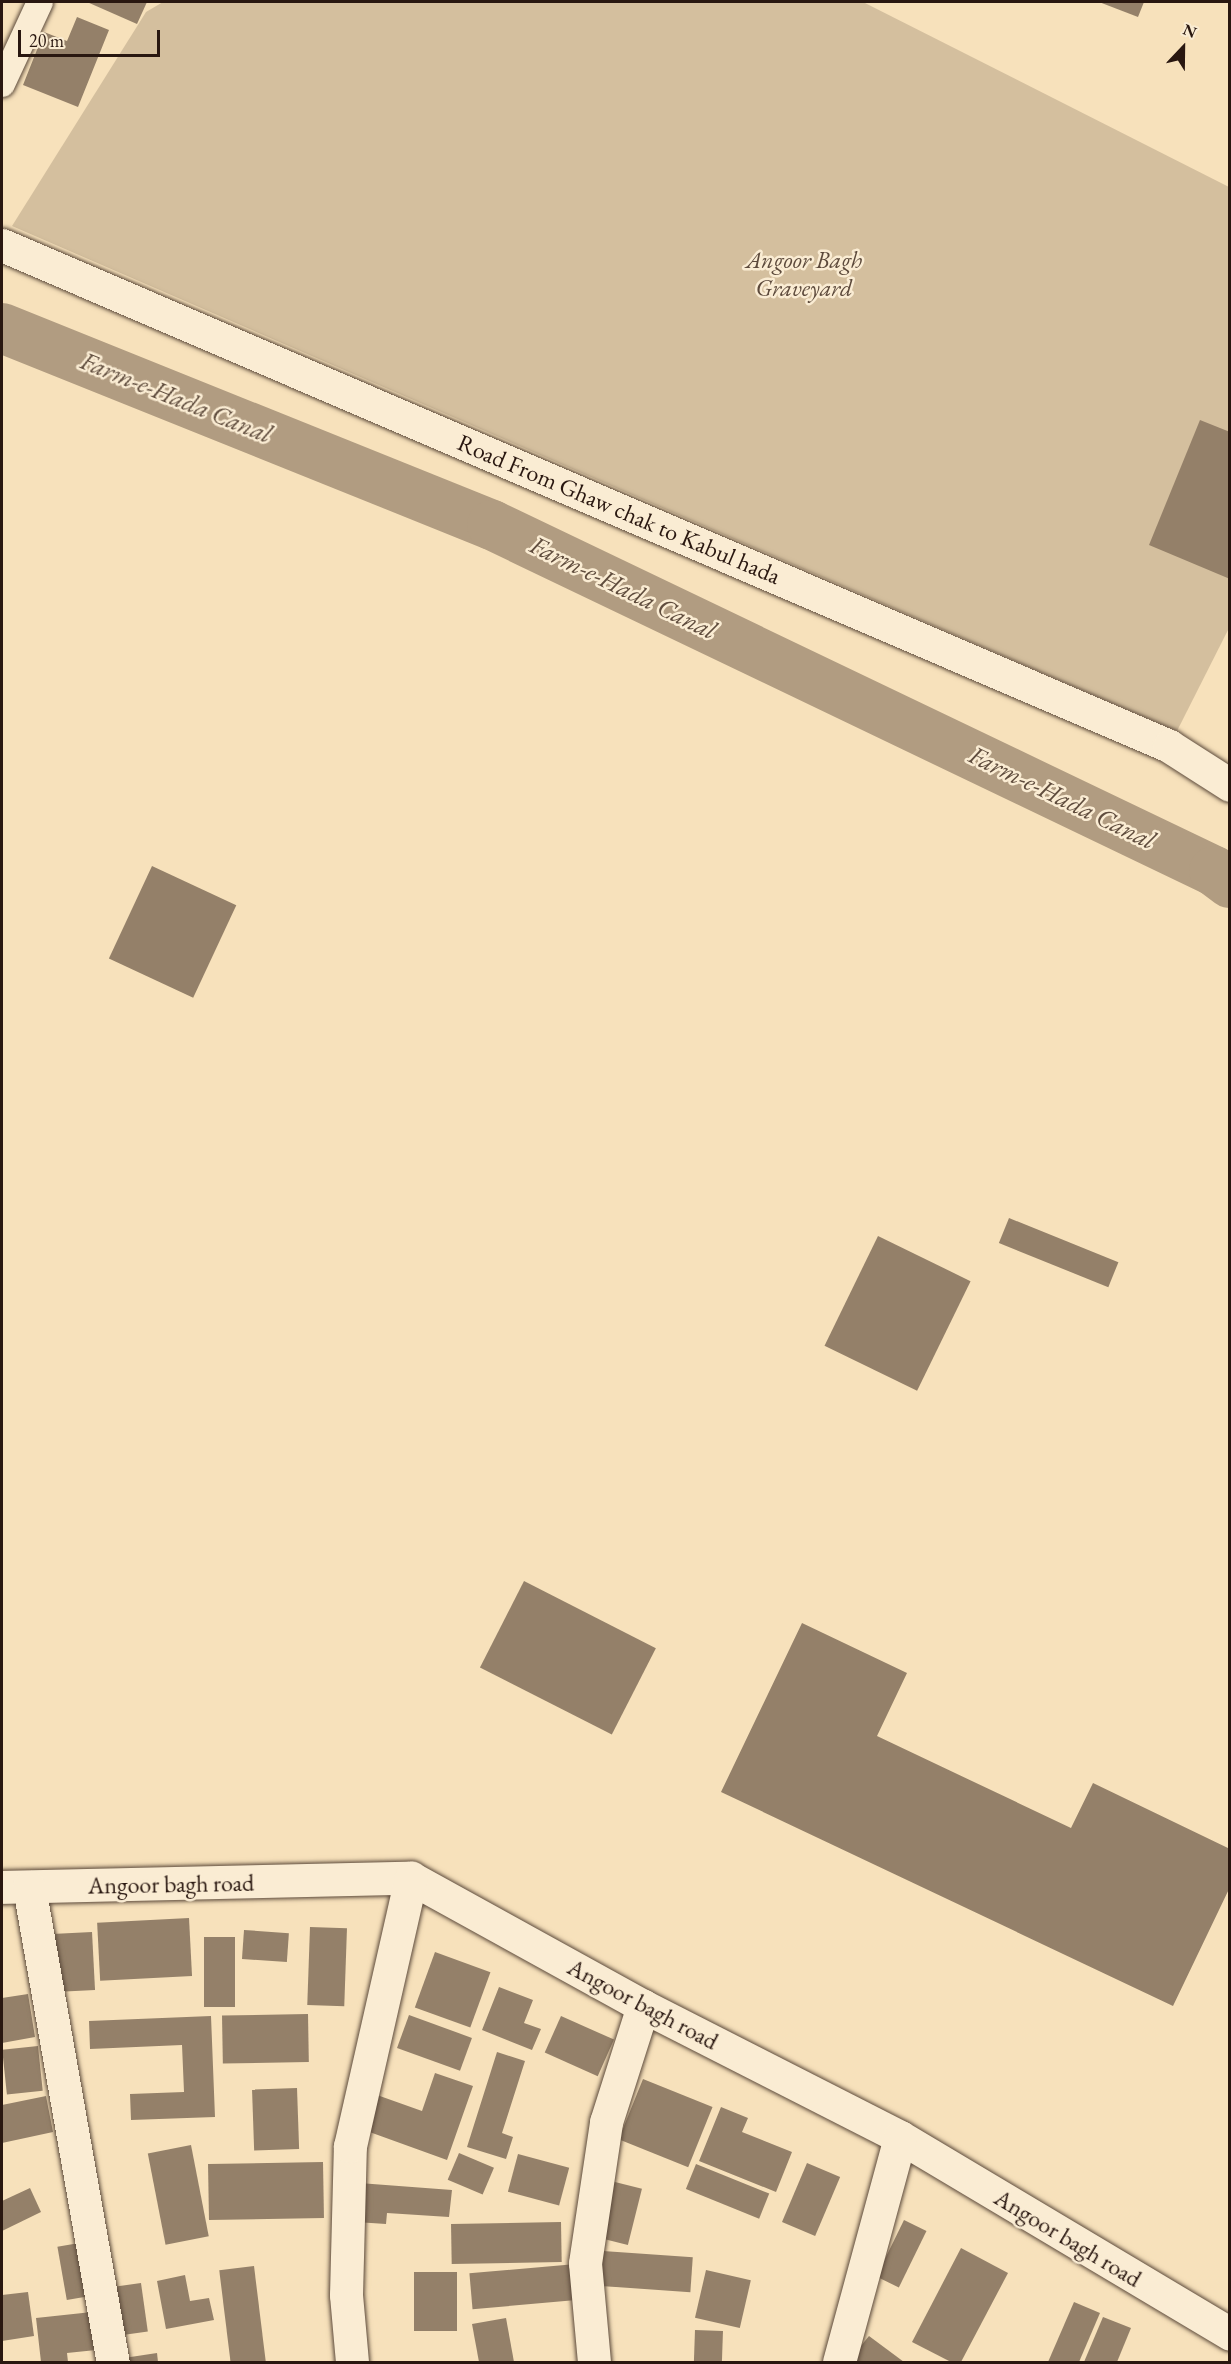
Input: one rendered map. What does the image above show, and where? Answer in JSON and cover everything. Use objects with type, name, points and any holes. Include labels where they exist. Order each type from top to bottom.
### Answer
[{"type":"street","name":"Road From Ghaw chak to Kabul hada","points":[[2,245],[1169,746],[1230,785]]},
{"type":"street","name":"Angoor bagh road","points":[[15,1887],[411,1878],[643,2006],[900,2137],[1230,2334]]},
{"type":"street","points":[[352,2362],[346,2295],[350,2146],[411,1878]]},
{"type":"street","points":[[15,1887],[113,2362]]},
{"type":"street","points":[[594,2362],[585,2263],[606,2122],[643,2006]]},
{"type":"street","points":[[839,2362],[900,2137]]},
{"type":"lane","points":[[2,84],[40,2]]},
{"type":"green space","name":"Angoor Bagh Graveyard","points":[[163,2],[863,2],[1229,187],[1229,628],[1177,731],[12,226],[146,12]]},
{"type":"building","points":[[87,2],[147,2],[137,24]]},
{"type":"building","points":[[1099,2],[1144,2],[1138,17]]},
{"type":"building","points":[[77,17],[109,30],[78,107],[23,85],[44,32],[67,41]]},
{"type":"building","points":[[1200,420],[1230,432],[1230,579],[1149,545]]},
{"type":"building","points":[[152,866],[236,905],[193,998],[109,958]]},
{"type":"building","points":[[1009,1218],[1118,1262],[1108,1287],[999,1243]]},
{"type":"building","points":[[878,1236],[971,1281],[917,1391],[825,1346]]},
{"type":"building","points":[[524,1581],[656,1648],[612,1735],[480,1667]]},
{"type":"building","points":[[802,1623],[907,1673],[877,1736],[1071,1828],[1093,1783],[1230,1849],[1230,1887],[1173,2006],[721,1792]]},
{"type":"building","points":[[189,1918],[192,1976],[100,1981],[97,1923]]},
{"type":"building","points":[[310,1927],[347,1928],[344,2006],[307,2005]]},
{"type":"building","points":[[244,1930],[289,1933],[287,1962],[242,1959]]},
{"type":"building","points":[[92,1932],[95,1990],[55,1992],[52,1934]]},
{"type":"building","points":[[204,1937],[235,1937],[235,2007],[204,2007]]},
{"type":"building","points":[[435,1952],[490,1972],[470,2028],[415,2007]]},
{"type":"building","points":[[499,1987],[533,2000],[524,2023],[541,2029],[532,2050],[482,2030]]},
{"type":"building","points":[[28,1994],[35,2037],[2,2043],[2,1998]]},
{"type":"building","points":[[308,2014],[309,2062],[223,2063],[222,2016]]},
{"type":"building","points":[[409,2015],[472,2038],[460,2071],[397,2048]]},
{"type":"building","points":[[211,2016],[215,2117],[131,2120],[130,2094],[184,2092],[182,2045],[90,2049],[89,2021]]},
{"type":"building","points":[[561,2016],[614,2040],[598,2076],[545,2053]]},
{"type":"building","points":[[38,2046],[43,2091],[7,2095],[2,2050]]},
{"type":"building","points":[[497,2052],[525,2061],[502,2133],[513,2137],[506,2159],[467,2147]]},
{"type":"building","points":[[435,2073],[473,2086],[447,2160],[364,2130],[377,2095],[422,2111]]},
{"type":"building","points":[[643,2079],[713,2107],[688,2167],[619,2139]]},
{"type":"building","points":[[297,2088],[299,2149],[254,2151],[252,2090]]},
{"type":"building","points":[[46,2096],[53,2132],[2,2143],[2,2105]]},
{"type":"building","points":[[721,2107],[748,2118],[742,2132],[792,2152],[776,2192],[699,2161]]},
{"type":"building","points":[[191,2145],[209,2236],[166,2245],[148,2153]]},
{"type":"building","points":[[459,2153],[494,2168],[483,2195],[448,2180]]},
{"type":"building","points":[[518,2154],[569,2168],[559,2205],[508,2192]]},
{"type":"building","points":[[323,2162],[324,2218],[209,2220],[208,2164]]},
{"type":"building","points":[[807,2163],[840,2177],[815,2236],[782,2222]]},
{"type":"building","points":[[696,2164],[769,2194],[759,2219],[686,2189]]},
{"type":"building","points":[[607,2180],[642,2189],[628,2245],[593,2236]]},
{"type":"building","points":[[359,2183],[452,2190],[449,2217],[387,2213],[386,2224],[356,2222]]},
{"type":"building","points":[[30,2188],[41,2212],[2,2231],[2,2201]]},
{"type":"building","points":[[904,2220],[926,2231],[899,2288],[876,2277]]},
{"type":"building","points":[[561,2222],[562,2262],[452,2264],[451,2224]]},
{"type":"building","points":[[85,2242],[94,2295],[67,2300],[57,2247]]},
{"type":"building","points":[[961,2248],[1008,2273],[961,2362],[951,2362],[912,2342]]},
{"type":"building","points":[[603,2251],[693,2257],[690,2292],[601,2286]]},
{"type":"building","points":[[576,2264],[579,2300],[473,2309],[469,2273]]},
{"type":"building","points":[[254,2266],[266,2362],[231,2362],[219,2270]]},
{"type":"building","points":[[706,2270],[751,2280],[740,2328],[695,2318]]},
{"type":"building","points":[[414,2272],[457,2272],[457,2331],[414,2331]]},
{"type":"building","points":[[185,2275],[190,2301],[209,2298],[214,2320],[166,2329],[157,2281]]},
{"type":"building","points":[[141,2283],[148,2332],[121,2335],[114,2287]]},
{"type":"building","points":[[28,2292],[34,2336],[2,2341],[2,2295]]},
{"type":"building","points":[[1074,2302],[1100,2313],[1079,2362],[1048,2362]]},
{"type":"building","points":[[92,2312],[96,2350],[67,2353],[68,2362],[41,2362],[36,2318]]},
{"type":"building","points":[[1103,2317],[1131,2328],[1117,2362],[1084,2362]]},
{"type":"building","points":[[506,2318],[514,2362],[479,2362],[472,2324]]},
{"type":"building","points":[[695,2330],[723,2331],[722,2362],[694,2362]]},
{"type":"building","points":[[869,2336],[904,2362],[848,2362]]},
{"type":"building","points":[[157,2353],[158,2362],[125,2362],[124,2358]]},
{"type":"waterway","name":"Farm-e-Hada Canal","points":[[2,328],[492,525],[1214,871],[1230,883]]}]
